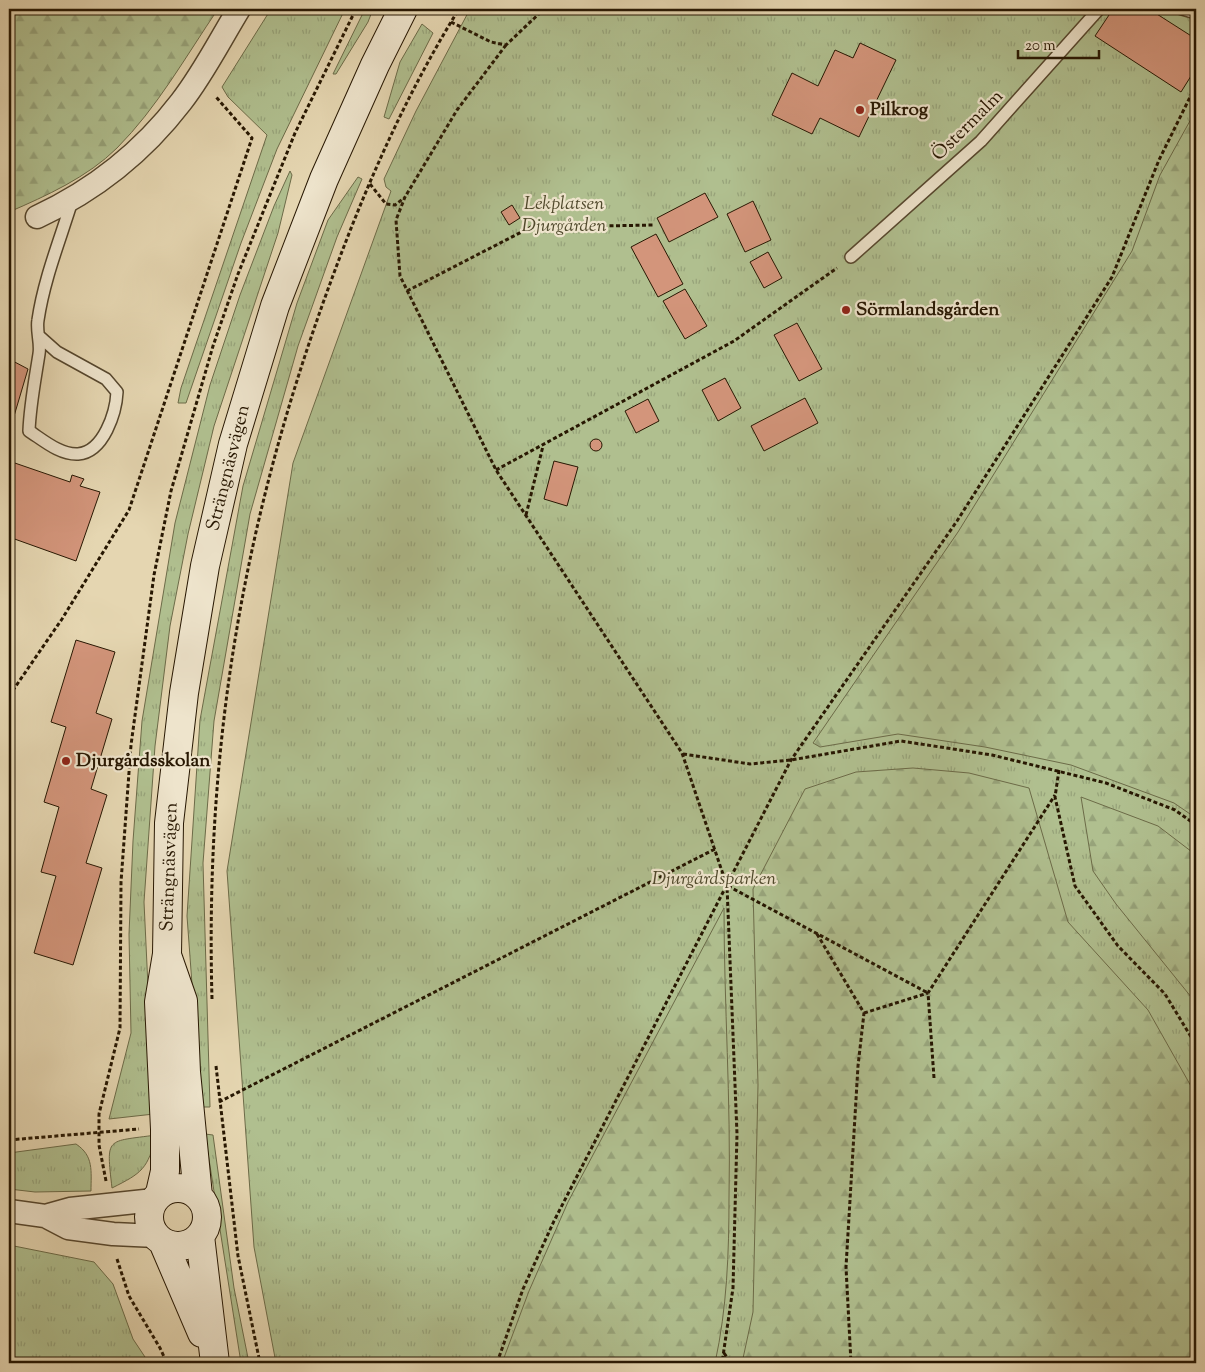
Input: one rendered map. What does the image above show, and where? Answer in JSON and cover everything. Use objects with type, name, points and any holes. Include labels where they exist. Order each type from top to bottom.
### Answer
[{"type":"main road","name":"Strängnäsvägen","points":[[157,1196],[164,1171],[165,1130],[159,1002],[167,954],[169,823],[184,693],[204,566],[233,444],[275,306],[324,179],[375,65],[403,9]]},
{"type":"main road","name":"Strängnäsvägen","points":[[167,954],[183,1001],[186,1072],[198,1196]]},
{"type":"main road","points":[[159,1239],[182,1246],[191,1243],[200,1236],[207,1216],[204,1205],[198,1196],[180,1187],[157,1196],[148,1218],[214,1361]]},
{"type":"main road","points":[[200,1236],[214,1361]]},
{"type":"street","points":[[37,217],[72,201],[109,175],[143,147],[182,102],[239,9]]},
{"type":"street","points":[[45,1216],[70,1209],[157,1196]]},
{"type":"street","points":[[9,1211],[45,1216],[68,1228],[159,1239]]},
{"type":"lane","name":"Östermalm","points":[[851,258],[981,141],[1099,9]]},
{"type":"lane","points":[[1182,9],[1196,13]]},
{"type":"lane","points":[[39,336],[57,352],[106,379],[117,392],[112,422],[94,448],[79,454],[53,448],[29,431],[30,402],[40,352],[38,322],[46,284],[72,201]]},
{"type":"path","points":[[213,1003],[214,809],[228,676],[238,610],[254,534],[287,410],[328,288],[370,184],[402,113],[458,9]]},
{"type":"path","points":[[544,9],[506,45],[457,110],[405,197],[396,220],[400,276],[496,470],[682,754],[727,886],[737,1134],[733,1288],[722,1363]]},
{"type":"path","points":[[451,22],[491,42],[506,45]]},
{"type":"path","points":[[497,1363],[522,1289],[554,1221],[791,760],[958,521],[1112,277],[1158,160],[1196,85]]},
{"type":"path","points":[[9,696],[62,619],[129,510],[252,138],[230,115],[214,94]]},
{"type":"path","points":[[370,184],[386,204],[395,205],[405,197]]},
{"type":"path","points":[[408,291],[537,224]]},
{"type":"path","points":[[603,226],[653,225]]},
{"type":"path","points":[[496,470],[734,341],[851,258]]},
{"type":"path","points":[[526,516],[543,445]]},
{"type":"path","points":[[682,754],[750,764],[791,760],[901,741],[992,755],[1106,783],[1175,810],[1196,825]]},
{"type":"path","points":[[1059,770],[1055,795],[1075,886],[1118,946],[1164,994],[1196,1045]]},
{"type":"path","points":[[934,1078],[928,993],[1055,795]]},
{"type":"path","points":[[219,1102],[715,849]]},
{"type":"path","points":[[727,886],[928,993]]},
{"type":"path","points":[[817,934],[864,1013],[858,1066],[846,1267],[851,1363]]},
{"type":"path","points":[[864,1013],[928,993]]},
{"type":"path","points":[[215,1061],[238,1256],[260,1363]]},
{"type":"path","points":[[9,1140],[132,1129],[147,1130]]},
{"type":"path","points":[[117,1258],[129,1296],[167,1363]]},
{"type":"path","points":[[724,1353],[731,1363]]},
{"type":"green space","points":[[9,9],[218,9],[158,99],[117,148],[80,177],[9,212]]},
{"type":"green space","points":[[271,9],[345,9],[277,149],[241,243],[186,403],[178,403],[181,388],[267,135],[228,97],[222,87]]},
{"type":"green space","points":[[365,9],[373,9],[368,22],[336,74],[333,74]]},
{"type":"green space","name":"Djurgårdsparken","points":[[470,9],[1196,9],[1196,1363],[276,1363],[254,1247],[227,871],[293,463],[391,191],[386,187],[384,179],[416,111]]},
{"type":"green space","points":[[422,24],[433,33],[389,119],[384,117],[400,62]]},
{"type":"green space","points":[[1196,110],[1196,818],[1174,803],[1071,765],[985,747],[898,734],[820,747],[813,743],[958,532],[1132,251],[1160,175]]},
{"type":"green space","points":[[290,171],[292,175],[278,233],[214,426],[188,534],[170,626],[155,746],[144,902],[154,1114],[109,1119],[131,1033],[129,934],[133,841],[142,721],[175,523],[210,385],[240,295],[274,206]]},
{"type":"green space","points":[[358,177],[362,179],[337,237],[298,346],[250,514],[214,721],[203,863],[210,1107],[201,1107],[187,916],[200,720],[243,486],[297,303],[328,220]]},
{"type":"green space","points":[[913,768],[969,773],[1029,788],[1068,922],[1148,1010],[1196,1095],[1196,1363],[742,1363],[753,1312],[758,1085],[753,889],[805,789],[856,772]]},
{"type":"green space","points":[[1081,797],[1158,826],[1196,855],[1196,1003],[1116,904],[1093,871]]},
{"type":"green space","points":[[724,908],[729,1125],[729,1239],[725,1301],[715,1363],[502,1363],[529,1291],[568,1202]]},
{"type":"green space","points":[[205,1134],[213,1135],[234,1288],[249,1363],[241,1363]]},
{"type":"green space","points":[[156,1135],[150,1156],[142,1169],[137,1174],[112,1188],[109,1159],[110,1150],[113,1145],[127,1139]]},
{"type":"green space","points":[[76,1144],[89,1159],[91,1191],[35,1192],[9,1189],[9,1153]]},
{"type":"green space","points":[[9,1245],[94,1262],[113,1284],[133,1339],[149,1363],[9,1363]]},
{"type":"building","points":[[1113,9],[1149,9],[1196,39],[1196,68],[1181,92],[1095,36]]},
{"type":"building","points":[[860,43],[896,60],[859,137],[820,118],[812,134],[772,115],[792,73],[818,86],[835,50],[853,58]]},
{"type":"building","points":[[705,193],[718,217],[669,242],[657,218]]},
{"type":"building","points":[[753,201],[771,240],[745,252],[727,214]]},
{"type":"building","points":[[512,205],[520,218],[509,225],[501,212]]},
{"type":"building","points":[[656,234],[683,284],[658,297],[631,247]]},
{"type":"building","points":[[768,252],[782,278],[764,288],[750,262]]},
{"type":"building","points":[[685,289],[707,326],[685,339],[663,301]]},
{"type":"building","points":[[797,323],[822,369],[799,381],[774,335]]},
{"type":"building","points":[[9,359],[28,369],[9,433]]},
{"type":"building","points":[[725,378],[741,408],[718,421],[702,390]]},
{"type":"building","points":[[805,398],[818,423],[764,451],[751,426]]},
{"type":"building","points":[[648,399],[659,421],[636,433],[625,411]]},
{"type":"building","points":[[594,439],[598,439],[602,445],[598,451],[594,451],[590,447],[590,443]]},
{"type":"building","points":[[9,461],[70,482],[72,475],[84,479],[80,486],[100,492],[76,561],[9,537]]},
{"type":"building","points":[[554,461],[578,467],[567,506],[544,499]]},
{"type":"building","name":"Djurgårdsskolan","points":[[76,640],[115,652],[96,713],[112,719],[91,789],[107,795],[86,863],[102,868],[73,965],[34,953],[56,876],[41,872],[59,807],[44,802],[66,727],[51,722]]},
{"type":"place","name":"Pilkrog","points":[[860,110]]},
{"type":"place","name":"Sörmlandsgården","points":[[846,310]]},
{"type":"place","name":"Djurgårdsskolan","points":[[66,761]]},
{"type":"park label","name":"Lekplatsen Djurgården","points":[[564,215]]}]
